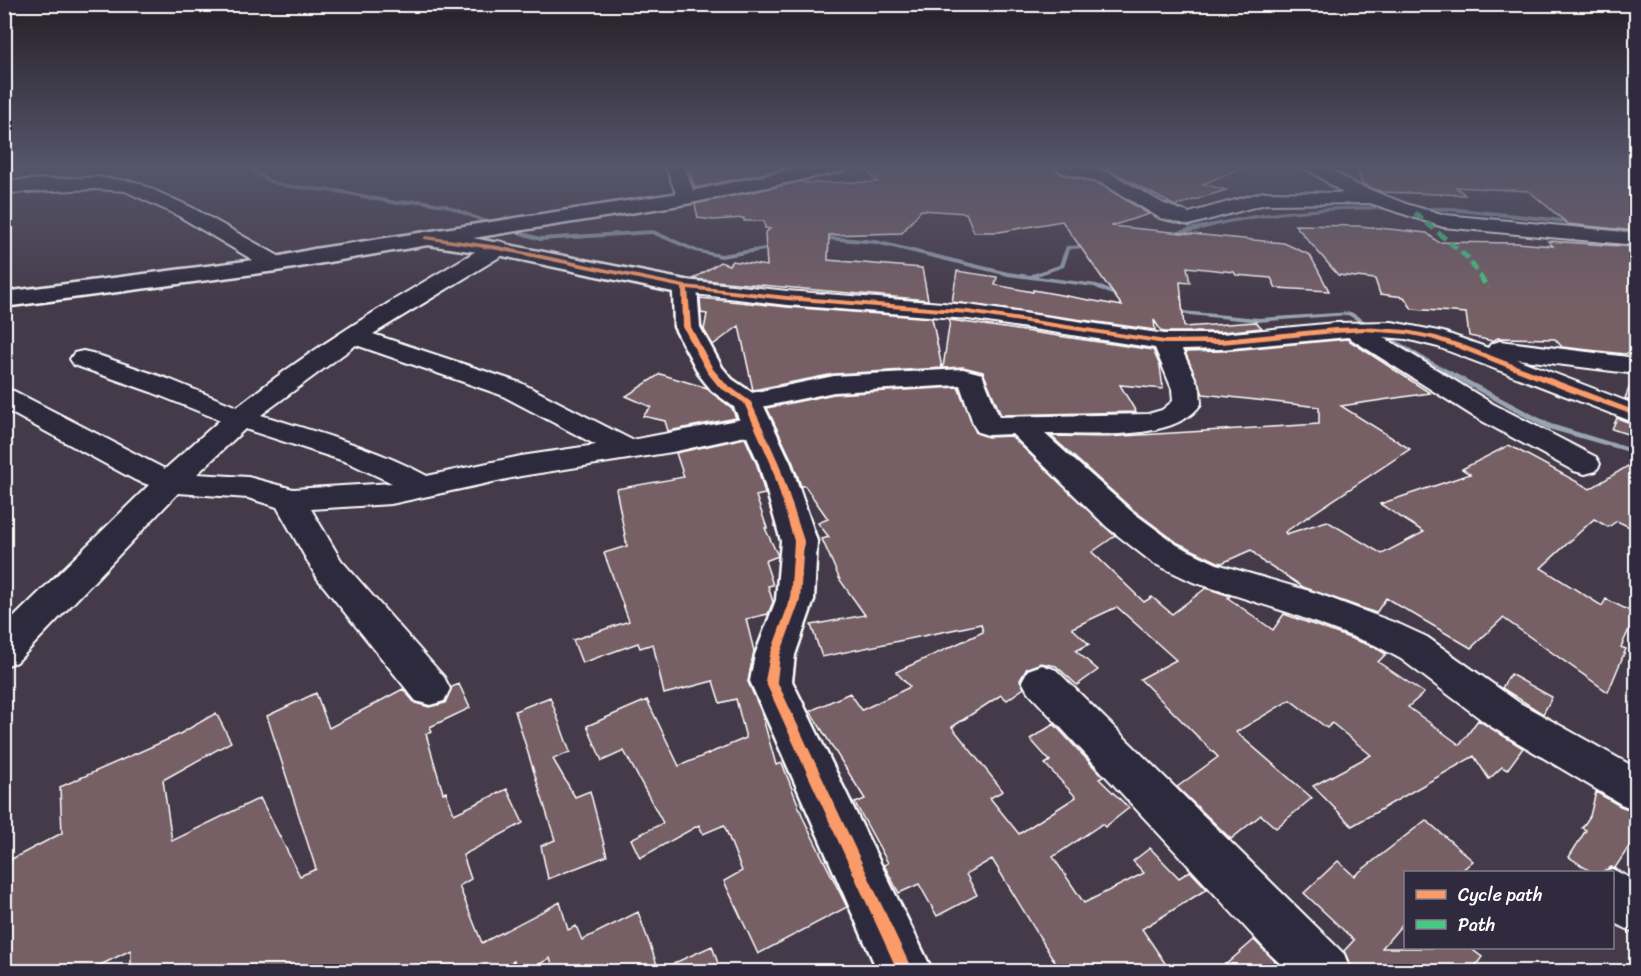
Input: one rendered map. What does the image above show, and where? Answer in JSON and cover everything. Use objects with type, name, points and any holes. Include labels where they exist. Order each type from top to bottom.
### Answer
[{"type":"street","points":[[185,212],[276,264]]},
{"type":"street","points":[[4,300],[276,264],[598,212]]},
{"type":"street","points":[[1162,212],[1168,215],[1189,219],[1216,212]]},
{"type":"street","points":[[1415,212],[1443,221],[1636,238]]},
{"type":"street","points":[[426,238],[498,248],[685,287],[787,298],[968,312],[1165,342],[1197,344],[1391,330],[1448,341],[1636,366]]},
{"type":"street","points":[[4,651],[63,595],[171,482],[240,418],[352,336],[498,248]]},
{"type":"street","points":[[685,287],[687,327],[710,370],[722,385],[753,414],[775,464],[799,541],[795,600],[775,655],[771,681],[906,972]]},
{"type":"street","points":[[1357,331],[1484,410],[1584,464]]},
{"type":"street","points":[[352,336],[511,388],[627,449]]},
{"type":"street","points":[[1448,341],[1636,414]]},
{"type":"street","points":[[289,500],[372,496],[423,488],[521,466],[672,443],[834,384],[963,377],[972,380],[988,426],[1151,423],[1172,416],[1187,404],[1186,390],[1165,342]]},
{"type":"street","points":[[82,359],[161,386],[240,418],[358,455],[383,465],[423,488]]},
{"type":"street","points":[[4,397],[120,461],[171,482],[263,490],[279,494],[289,500],[329,569],[430,689]]},
{"type":"street","points":[[1020,426],[1119,519],[1165,554],[1205,573],[1303,603],[1388,635],[1414,648],[1504,714],[1636,790]]},
{"type":"street","points":[[1042,681],[1288,936],[1326,972]]},
{"type":"street","points":[[1614,893],[1636,909]]},
{"type":"building","points":[[697,212],[920,212],[902,233],[829,235],[828,260],[922,268],[928,300],[693,279],[720,262],[729,265],[732,261],[767,266],[765,233],[770,229],[765,228],[764,221],[744,221],[744,218],[713,220],[698,218]]},
{"type":"building","points":[[944,212],[1145,212],[1149,214],[1111,226],[1284,243],[1310,255],[1329,291],[1276,288],[1271,278],[1187,267],[1190,283],[1180,282],[1184,327],[1256,322],[1262,328],[1222,332],[1165,332],[1161,331],[1154,320],[1155,330],[952,302],[957,271],[997,277],[995,285],[1122,306],[1062,221],[999,232],[974,232],[966,213]]},
{"type":"building","points":[[1553,212],[1636,212],[1636,231],[1568,224]]},
{"type":"building","points":[[1295,225],[1360,226],[1427,233],[1438,242],[1553,246],[1548,241],[1636,247],[1636,350],[1625,354],[1562,347],[1555,339],[1498,338],[1492,341],[1469,336],[1466,313],[1412,309],[1404,297],[1380,294],[1375,279],[1338,275]]},
{"type":"building","points":[[700,298],[932,318],[942,368],[834,374],[753,390],[739,326],[713,345],[704,330],[707,314],[701,313]]},
{"type":"building","points":[[950,320],[1153,350],[1160,366],[1163,389],[1120,385],[1136,412],[1001,415],[983,372],[963,367],[943,368]]},
{"type":"building","points":[[1347,339],[1430,393],[1341,406],[1410,449],[1285,532],[1286,534],[1327,521],[1382,554],[1424,532],[1380,504],[1470,474],[1462,469],[1509,445],[1590,489],[1636,461],[1636,530],[1617,521],[1608,527],[1594,519],[1541,568],[1602,606],[1606,599],[1636,614],[1621,647],[1626,649],[1608,692],[1503,618],[1471,648],[1386,598],[1376,613],[1303,587],[1265,564],[1251,550],[1222,563],[1218,562],[1178,543],[1132,509],[1051,436],[1107,437],[1319,424],[1319,407],[1203,394],[1185,352],[1222,351]]},
{"type":"building","points":[[660,374],[707,388],[732,408],[736,418],[668,431],[665,421],[643,416],[651,407],[626,396]]},
{"type":"building","points":[[1636,376],[1636,403],[1625,398]]},
{"type":"building","points":[[958,387],[976,433],[988,437],[1011,436],[1115,536],[1092,552],[1144,602],[1152,597],[1172,614],[1206,588],[1230,596],[1228,598],[1273,630],[1284,614],[1374,647],[1386,654],[1378,662],[1424,693],[1408,707],[1460,745],[1478,720],[1523,748],[1507,770],[1502,767],[1489,779],[1474,756],[1352,826],[1313,786],[1371,755],[1332,723],[1327,728],[1290,700],[1236,732],[1312,798],[1276,828],[1261,815],[1231,839],[1177,787],[1218,757],[1140,679],[1176,660],[1117,607],[1072,628],[1089,644],[1076,651],[1098,670],[1077,685],[1056,666],[1041,663],[1027,668],[1020,680],[1024,688],[1007,700],[1001,695],[952,727],[1003,791],[990,798],[1019,834],[1076,797],[1045,764],[1050,761],[1030,739],[1054,724],[1103,777],[1099,779],[1129,808],[1105,827],[1102,824],[1053,857],[1084,903],[1144,873],[1133,861],[1150,848],[1179,878],[1190,871],[1207,889],[1142,929],[1171,972],[1061,972],[992,859],[966,874],[977,895],[937,916],[919,884],[899,893],[884,865],[888,863],[855,803],[865,799],[810,711],[850,693],[862,710],[910,687],[896,672],[983,632],[981,624],[822,657],[811,625],[865,615],[840,580],[822,539],[829,537],[818,523],[828,519],[805,486],[801,486],[793,463],[767,408],[834,394]]},
{"type":"building","points":[[1617,418],[1636,425],[1636,437],[1612,429]]},
{"type":"building","points":[[745,438],[757,465],[765,494],[756,496],[767,528],[765,528],[778,556],[765,561],[773,585],[768,586],[773,602],[768,614],[746,619],[754,651],[748,682],[761,711],[776,765],[782,763],[804,820],[847,907],[758,954],[724,881],[742,871],[724,825],[703,834],[699,825],[640,858],[631,839],[663,823],[624,751],[602,761],[587,726],[647,700],[679,766],[746,738],[736,699],[720,703],[713,681],[664,694],[653,644],[640,648],[638,643],[582,663],[573,640],[629,621],[604,553],[627,546],[616,489],[684,477],[676,453]]},
{"type":"building","points":[[1510,674],[1552,697],[1543,714],[1502,688]]},
{"type":"building","points":[[459,684],[470,708],[430,727],[432,732],[426,734],[443,793],[446,792],[454,814],[507,789],[523,823],[463,855],[471,879],[459,886],[482,943],[560,902],[568,930],[576,926],[582,940],[638,912],[659,970],[712,946],[721,972],[555,972],[550,958],[526,972],[517,972],[514,961],[495,972],[131,972],[131,950],[86,972],[4,972],[4,863],[62,833],[60,787],[178,735],[216,713],[231,742],[163,780],[172,841],[260,798],[300,876],[316,869],[267,716],[316,693],[329,728],[403,689],[415,703],[429,707],[445,703],[452,687]]},
{"type":"building","points":[[550,697],[570,752],[553,759],[575,797],[590,791],[607,856],[548,879],[541,846],[555,840],[515,711]]},
{"type":"building","points":[[1596,792],[1636,812],[1636,836],[1615,868],[1590,871],[1569,857],[1586,830],[1582,828],[1590,816]]},
{"type":"building","points":[[1426,820],[1473,861],[1461,871],[1404,871],[1404,922],[1382,948],[1471,949],[1482,957],[1471,972],[1354,972],[1344,951],[1354,940],[1304,893],[1338,861],[1354,876]]},
{"type":"building","points":[[1254,940],[1284,970],[1217,972]]},
{"type":"waterway","points":[[460,212],[540,239],[653,232],[697,251],[721,256],[777,247]]},
{"type":"waterway","points":[[1173,235],[1228,221],[1298,212]]},
{"type":"waterway","points":[[1474,212],[1573,222]]},
{"type":"waterway","points":[[1598,226],[1636,233]]},
{"type":"waterway","points":[[819,239],[876,242],[1008,274],[1095,285],[1123,298]]},
{"type":"waterway","points":[[1034,275],[1062,266],[1068,247],[1090,247]]},
{"type":"waterway","points":[[1172,312],[1258,320],[1349,313],[1420,357],[1548,426],[1636,452]]},
{"type":"marked path","points":[[1415,213],[1468,258],[1488,288]]},
{"type":"cycle path","points":[[426,238],[498,248],[685,287],[687,327],[710,370],[722,385],[747,402],[775,464],[799,541],[795,600],[775,655],[771,681],[906,972]]},
{"type":"cycle path","points":[[685,287],[787,298],[968,312],[1165,342],[1222,342],[1335,330],[1392,330],[1434,338],[1461,347],[1636,414]]}]
